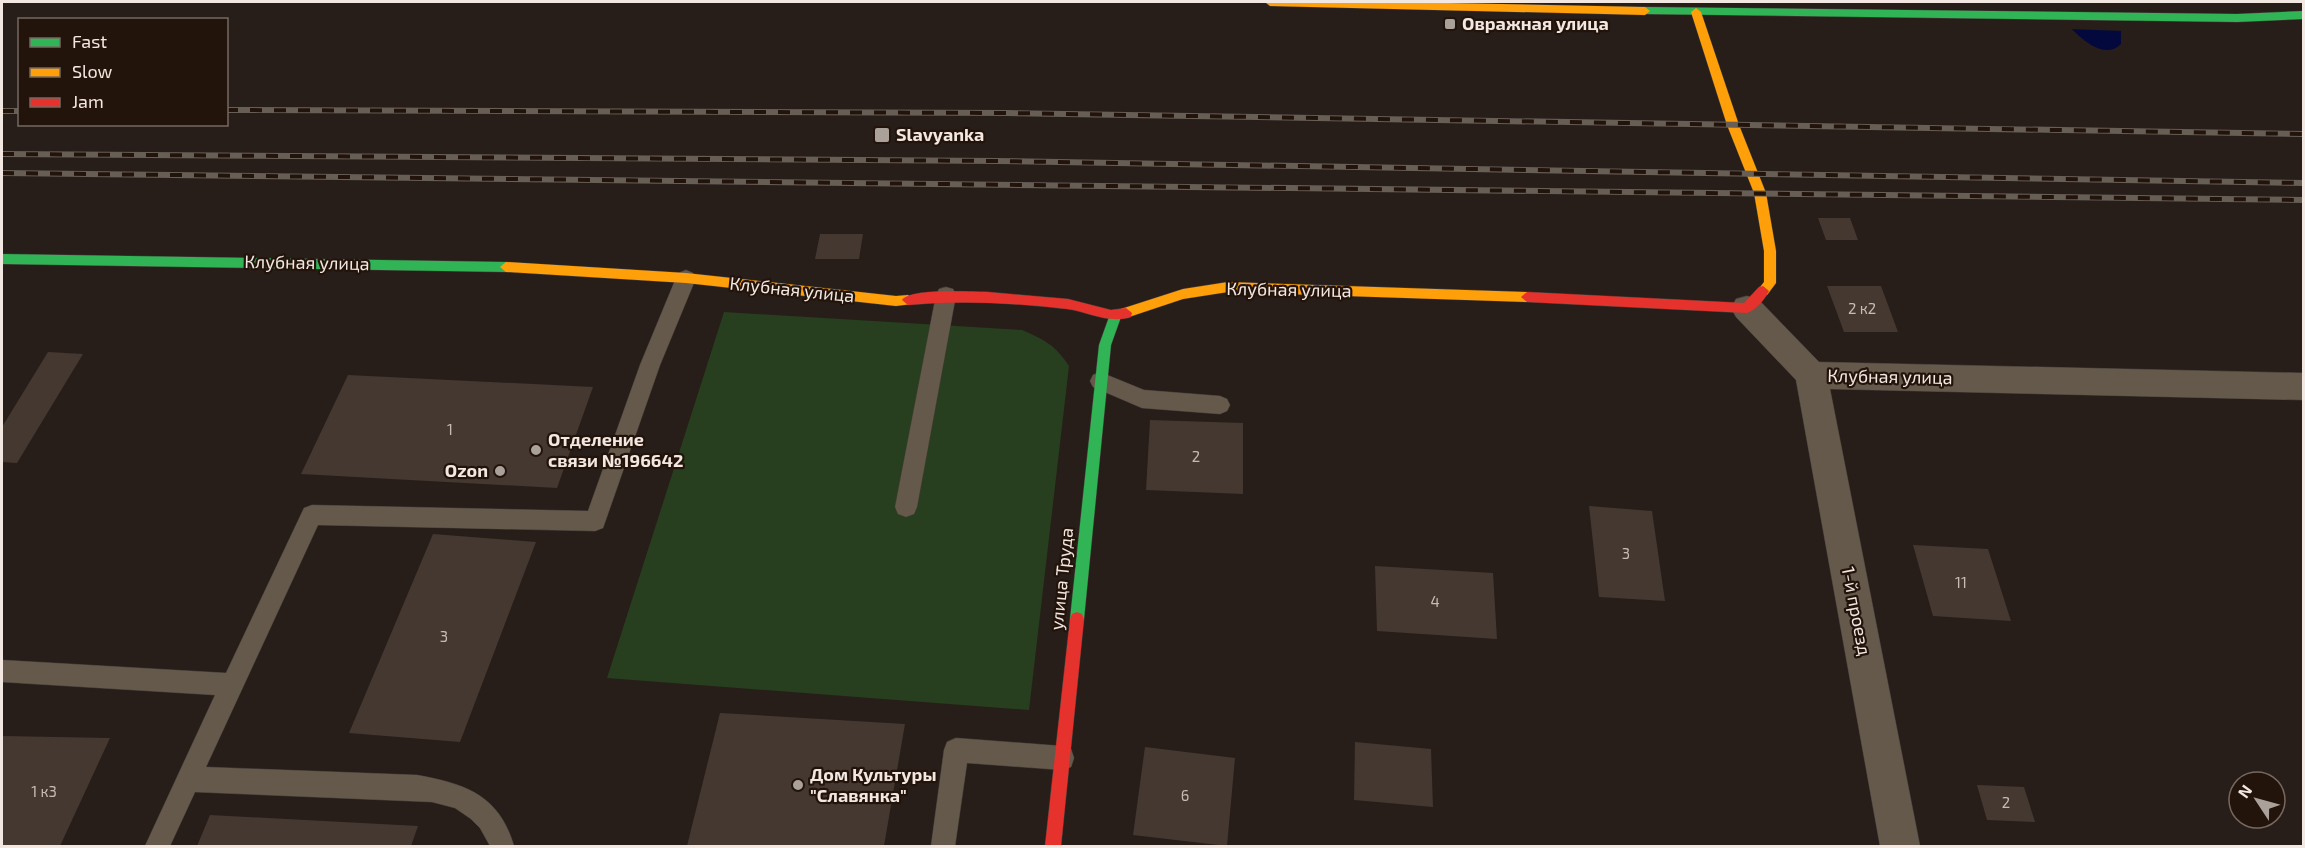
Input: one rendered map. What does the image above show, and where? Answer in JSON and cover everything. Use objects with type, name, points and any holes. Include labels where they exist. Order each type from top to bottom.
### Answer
[{"type":"street","points":[[1270,2],[1696,12],[2139,16],[2304,15]]},
{"type":"street","points":[[1696,12],[1733,125],[1760,193],[1770,251],[1770,283],[1747,308]]},
{"type":"street","name":"Клубная улица","points":[[2,259],[479,265],[686,278],[896,301],[946,295],[1072,304],[1115,317],[1184,294],[1228,287],[1563,298],[1747,308],[1811,375],[2304,387]]},
{"type":"street","name":"улица Труда","points":[[1053,846],[1105,345],[1115,317]]},
{"type":"street","name":"1-й проезд","points":[[1811,375],[1900,846]]},
{"type":"lane","points":[[157,846],[312,516],[595,521],[650,365],[686,278]]},
{"type":"lane","points":[[906,507],[946,295]]},
{"type":"lane","points":[[1101,381],[1142,399],[1220,405]]},
{"type":"lane","points":[[2,671],[231,685]]},
{"type":"lane","points":[[943,846],[956,750],[1062,758]]},
{"type":"lane","points":[[188,779],[417,787],[454,793],[481,808],[502,846]]},
{"type":"green space","points":[[724,312],[1022,330],[1049,344],[1064,359],[1069,366],[1029,710],[607,678]]},
{"type":"shaded area","points":[[2048,2],[2107,2],[2121,23],[2121,44],[2112,49],[2102,50],[2092,45],[2072,29]]},
{"type":"pier","points":[[2045,2],[2111,2],[2124,21],[2124,31],[2068,29]]},
{"type":"building","points":[[1818,218],[1850,218],[1858,240],[1826,240]]},
{"type":"building","points":[[820,234],[863,234],[859,259],[815,259]]},
{"type":"building","points":[[1827,286],[1881,286],[1898,332],[1844,332]]},
{"type":"building","points":[[48,352],[83,354],[17,463],[2,462],[2,427]]},
{"type":"building","points":[[348,375],[593,387],[557,488],[301,474]]},
{"type":"building","points":[[1150,420],[1243,423],[1243,494],[1146,490]]},
{"type":"building","points":[[1589,506],[1652,511],[1665,601],[1599,597]]},
{"type":"building","points":[[433,534],[536,542],[460,742],[349,733]]},
{"type":"building","points":[[1913,545],[1988,549],[2011,621],[1933,616]]},
{"type":"building","points":[[1375,566],[1493,573],[1497,639],[1377,631]]},
{"type":"building","name":"Дом Культуры \"Славянка\"","points":[[720,713],[905,724],[884,846],[687,846]]},
{"type":"building","points":[[2,736],[110,738],[60,846],[2,846]]},
{"type":"building","points":[[1355,742],[1431,749],[1433,807],[1354,800]]},
{"type":"building","points":[[1145,747],[1235,758],[1227,846],[1133,835]]},
{"type":"building","points":[[1977,785],[2024,787],[2035,822],[1987,820]]},
{"type":"building","points":[[210,815],[418,826],[411,846],[197,846]]},
{"type":"railway","points":[[228,110],[1007,113],[2304,134]]},
{"type":"railway","points":[[2,111],[18,111]]},
{"type":"railway","points":[[2,154],[996,161],[2304,183]]},
{"type":"railway","points":[[2,173],[2304,200]]},
{"type":"traffic: fast","points":[[1645,11],[2237,18],[2304,15]]},
{"type":"traffic: fast","points":[[2,259],[506,267]]},
{"type":"traffic: fast","points":[[1077,619],[1105,345],[1115,317]]},
{"type":"traffic: slow","points":[[1270,2],[1645,11]]},
{"type":"traffic: slow","points":[[1696,12],[1733,125],[1760,193],[1770,251],[1770,283],[1763,291]]},
{"type":"traffic: slow","points":[[506,267],[686,278],[896,301],[908,300]]},
{"type":"traffic: slow","points":[[1126,313],[1183,294],[1228,287],[1527,297]]},
{"type":"traffic: jam","points":[[1527,297],[1747,308],[1763,291]]},
{"type":"traffic: jam","points":[[908,300],[948,297],[1008,299],[1076,305],[1111,315],[1126,313]]},
{"type":"traffic: jam","points":[[1053,846],[1077,619]]},
{"type":"place","name":"Овражная улица","points":[[1450,24]]},
{"type":"place","name":"Slavyanka","points":[[882,135]]},
{"type":"place","name":"Отделение связи №196642","points":[[536,450]]},
{"type":"place","name":"Ozon","points":[[500,471]]},
{"type":"place","name":"Дом Культуры \"Славянка\"","points":[[798,785]]}]
